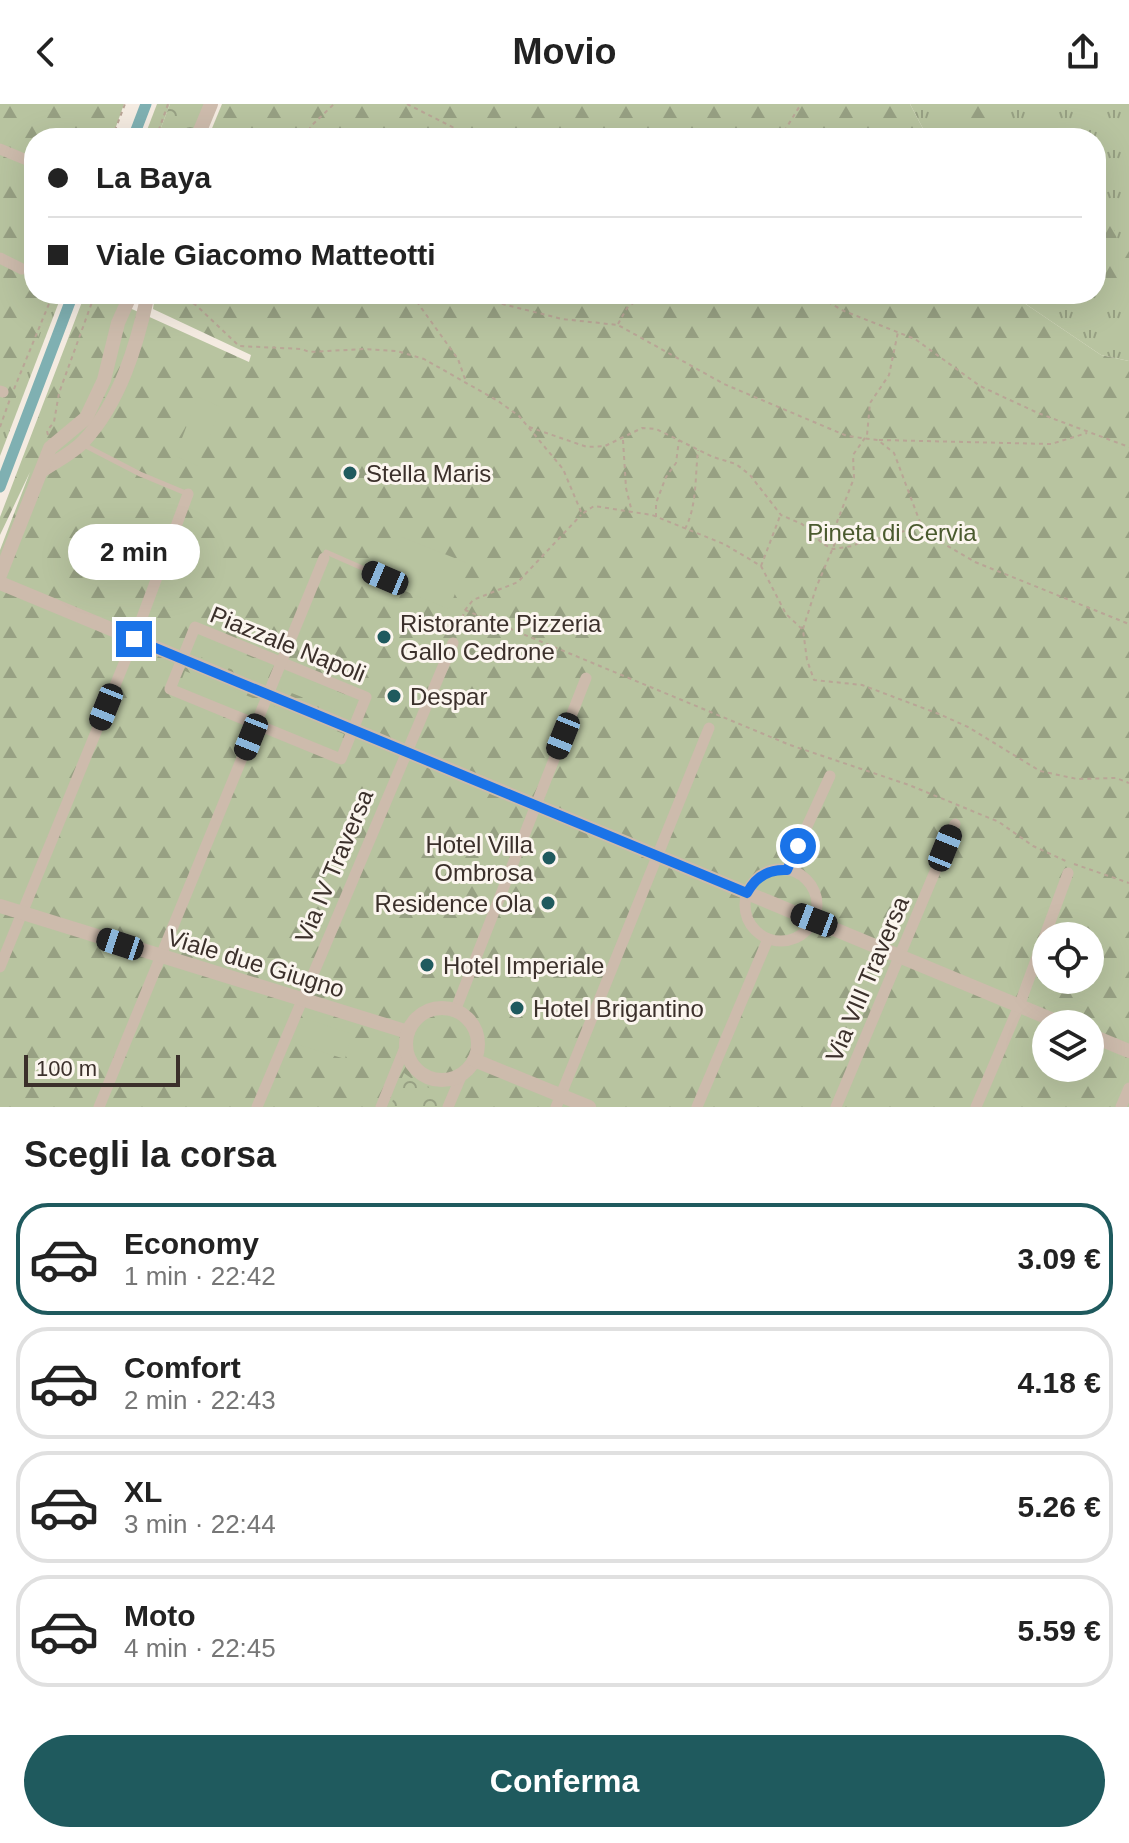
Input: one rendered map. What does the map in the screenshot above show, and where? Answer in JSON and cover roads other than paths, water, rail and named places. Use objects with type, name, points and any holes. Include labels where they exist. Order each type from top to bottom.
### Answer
[{"type":"street","points":[[202,128],[213,104]]},
{"type":"street","points":[[0,149],[24,159]]},
{"type":"street","points":[[0,258],[22,269]]},
{"type":"street","points":[[0,575],[50,448],[86,418],[104,380],[118,323],[127,304]]},
{"type":"street","points":[[42,470],[82,444],[106,414],[136,343],[146,304]]},
{"type":"street","points":[[0,967],[134,639],[188,494]]},
{"type":"street","points":[[99,1107],[324,558]]},
{"type":"street","points":[[0,583],[1032,1011]]},
{"type":"street","name":"Piazzale Napoli","points":[[195,627],[281,662],[366,697],[341,759],[170,689],[195,627]]},
{"type":"street","name":"Via IV Traversa","points":[[257,1107],[453,643]]},
{"type":"street","points":[[455,1011],[586,678]]},
{"type":"street","points":[[558,1101],[709,728]]},
{"type":"street","points":[[787,870],[830,776]]},
{"type":"street","name":"Via VIII Traversa","points":[[836,1107],[955,824]]},
{"type":"street","points":[[787,870],[798,873],[813,888],[817,909],[814,920],[800,936],[789,940],[768,939],[750,924],[745,909],[747,893],[763,874],[787,870]]},
{"type":"street","points":[[976,1107],[1019,1006],[1068,873]]},
{"type":"street","name":"Viale due Giugno","points":[[0,906],[302,999],[407,1039]]},
{"type":"street","points":[[697,1107],[768,939]]},
{"type":"street","points":[[381,1107],[417,1019],[431,1010],[455,1011],[473,1027],[477,1049],[448,1107]]},
{"type":"street","points":[[407,1039],[410,1062],[429,1078],[446,1080],[462,1074]]},
{"type":"street","points":[[1104,1041],[1129,1051]]},
{"type":"street","points":[[474,1060],[558,1101],[589,1107]]},
{"type":"street","points":[[1121,1107],[1129,1088]]},
{"type":"lane","points":[[82,444],[188,494]]},
{"type":"lane","points":[[324,558],[326,552],[385,578]]},
{"type":"waterway","points":[[137,128],[146,104]]},
{"type":"waterway","points":[[0,487],[69,304]]},
{"type":"place","name":"Stella Maris","points":[[350,473]]},
{"type":"place","name":"Ristorante Pizzeria Gallo Cedrone","points":[[384,637]]},
{"type":"place","name":"Despar","points":[[394,696]]},
{"type":"place","name":"Hotel Villa Ombrosa","points":[[549,858]]},
{"type":"place","name":"Residence Ola","points":[[548,903]]},
{"type":"place","name":"Hotel Imperiale","points":[[427,965]]},
{"type":"place","name":"Hotel Brigantino","points":[[517,1008]]},
{"type":"park label","name":"Pineta di Cervia","points":[[892,532]]}]
